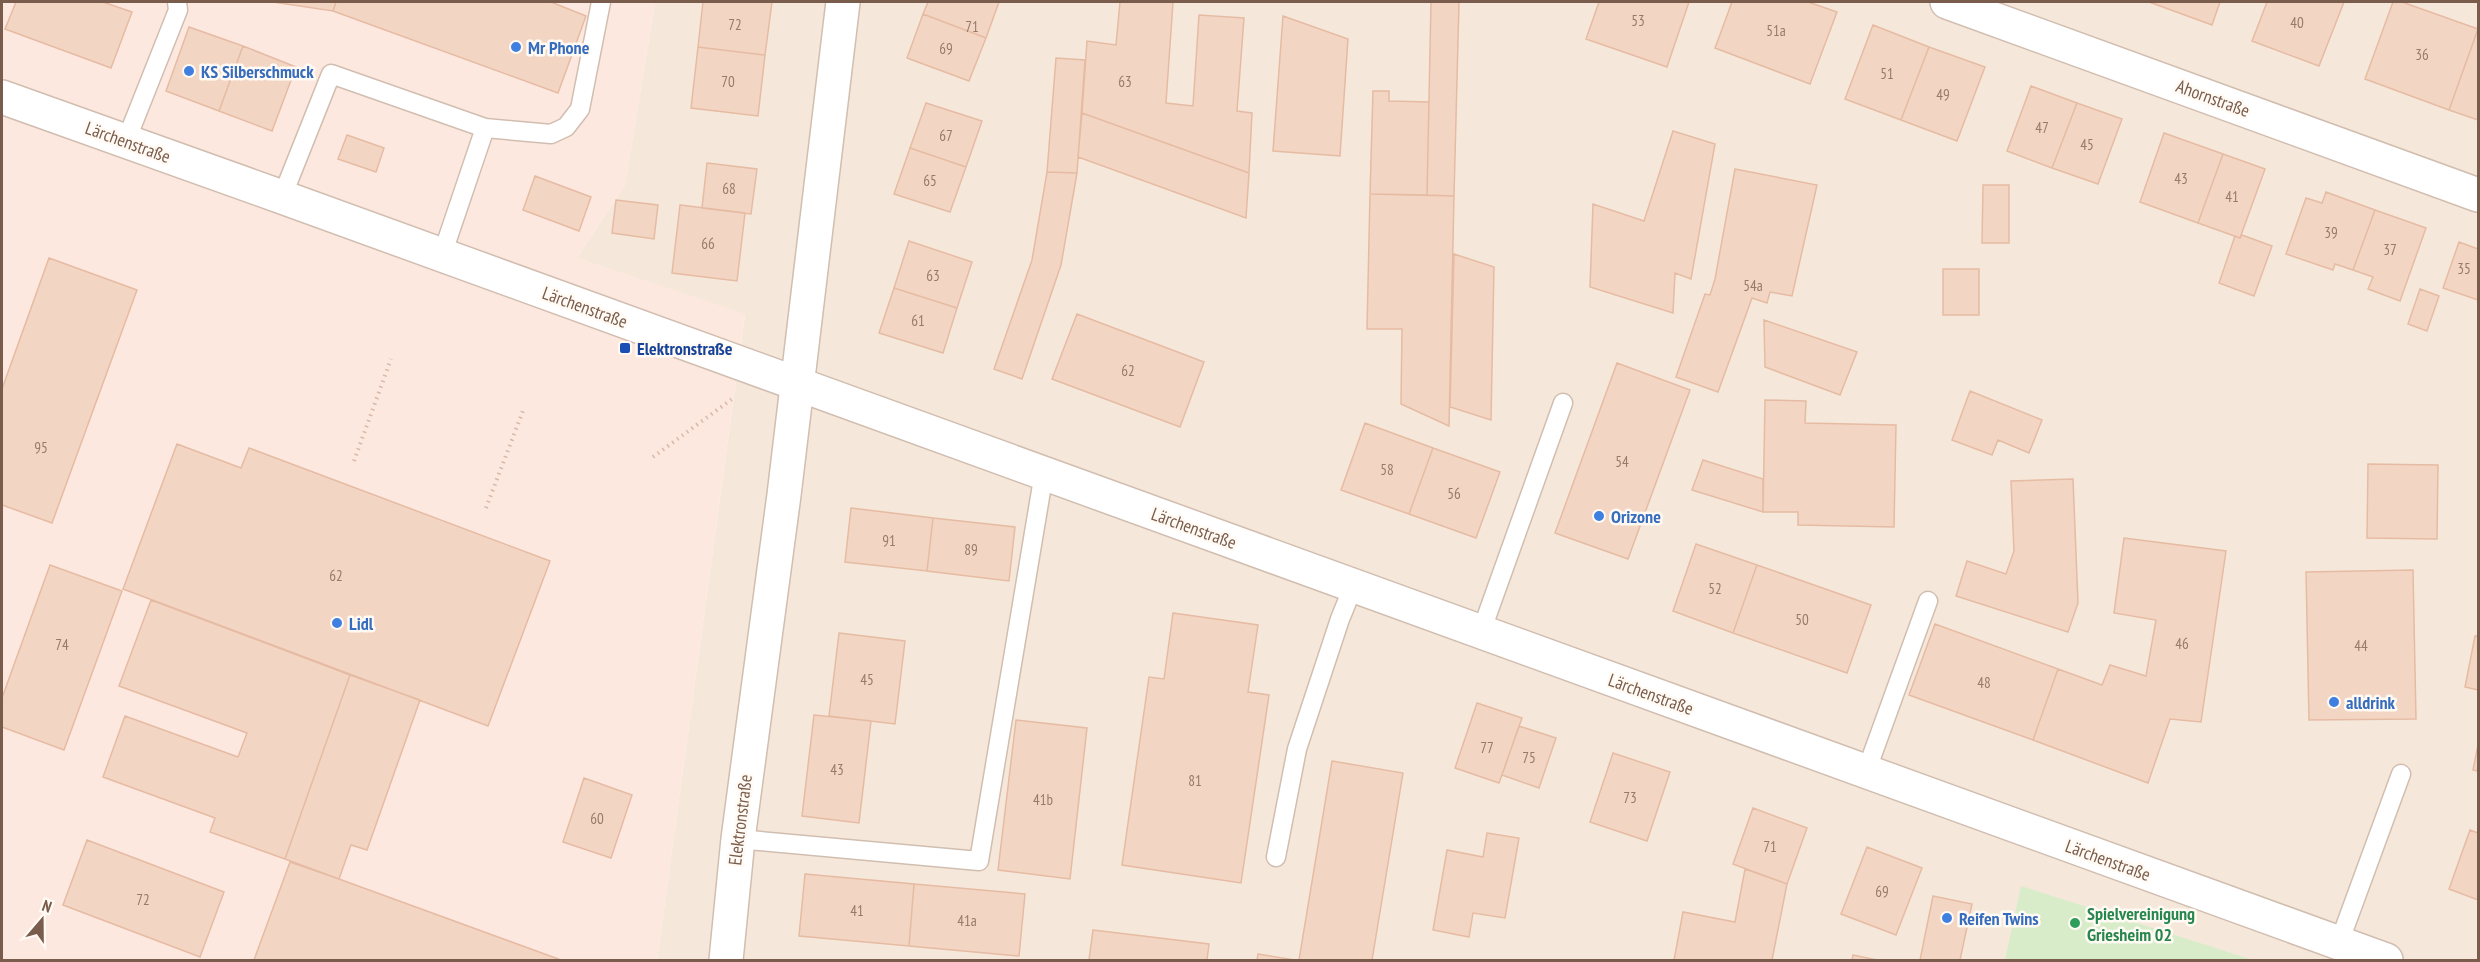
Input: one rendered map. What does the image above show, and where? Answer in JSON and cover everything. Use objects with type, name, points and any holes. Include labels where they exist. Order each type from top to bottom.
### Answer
[{"type":"street","name":"Elektronstraße","points":[[726,960],[738,839],[843,2]]},
{"type":"street","name":"Ahornstraße","points":[[1947,2],[2478,195]]},
{"type":"street","name":"Lärchenstraße","points":[[2,98],[282,197],[2386,960]]},
{"type":"lane","points":[[126,141],[178,10],[177,2]]},
{"type":"lane","points":[[282,197],[331,74],[485,128],[551,134],[566,128],[580,109],[601,2]]},
{"type":"lane","points":[[441,255],[485,128]]},
{"type":"lane","points":[[1481,633],[1563,403]]},
{"type":"lane","points":[[738,839],[979,861],[1044,473]]},
{"type":"lane","points":[[1276,857],[1297,749],[1353,587]]},
{"type":"lane","points":[[1866,772],[1928,601]]},
{"type":"lane","points":[[2339,943],[2401,774]]},
{"type":"path","points":[[354,461],[391,359]]},
{"type":"path","points":[[653,458],[732,400],[744,365]]},
{"type":"path","points":[[486,508],[524,408]]},
{"type":"shaded area","points":[[2,2],[655,2],[625,185],[577,258],[745,314],[657,960],[2,960]]},
{"type":"shaded area","points":[[655,2],[2478,2],[2478,960],[657,960],[745,315],[577,258],[625,185]]},
{"type":"green space","name":"Spielvereinigung Griesheim 02","points":[[2021,886],[2253,960],[2005,960]]},
{"type":"building","points":[[16,2],[103,2],[132,12],[111,68],[5,29]]},
{"type":"building","points":[[273,2],[336,2],[333,11]]},
{"type":"building","points":[[336,2],[551,2],[586,16],[558,93],[333,11]]},
{"type":"building","points":[[703,2],[772,2],[765,55],[698,47]]},
{"type":"building","points":[[928,2],[999,2],[986,38],[923,14]]},
{"type":"building","points":[[1120,2],[1173,2],[1166,103],[1193,106],[1199,15],[1244,18],[1237,111],[1252,113],[1249,173],[1082,113],[1087,41],[1116,45]]},
{"type":"building","points":[[1431,2],[1459,2],[1454,196],[1427,195]]},
{"type":"building","points":[[1599,2],[1689,2],[1667,67],[1586,39]]},
{"type":"building","points":[[1732,2],[1808,2],[1837,12],[1810,84],[1715,48]]},
{"type":"building","points":[[2149,2],[2220,2],[2212,25]]},
{"type":"building","points":[[2267,2],[2344,2],[2319,66],[2252,41]]},
{"type":"building","points":[[2393,2],[2402,2],[2478,29],[2449,110],[2365,79]]},
{"type":"building","points":[[923,14],[986,38],[969,81],[907,58]]},
{"type":"building","points":[[1283,16],[1348,39],[1340,156],[1273,151]]},
{"type":"building","points":[[1873,25],[1929,47],[1901,120],[1845,99]]},
{"type":"building","points":[[189,27],[243,46],[219,111],[166,91]]},
{"type":"building","points":[[2478,29],[2478,120],[2449,110]]},
{"type":"building","points":[[243,46],[296,67],[272,131],[219,111]]},
{"type":"building","points":[[698,47],[765,55],[758,116],[691,108]]},
{"type":"building","points":[[1929,47],[1985,67],[1957,141],[1901,120]]},
{"type":"building","points":[[1056,58],[1085,60],[1077,173],[1047,172]]},
{"type":"building","points":[[2031,86],[2077,103],[2052,168],[2007,151]]},
{"type":"building","points":[[1373,91],[1389,91],[1389,101],[1429,102],[1427,195],[1370,194]]},
{"type":"building","points":[[926,103],[982,121],[966,167],[910,148]]},
{"type":"building","points":[[2077,103],[2122,119],[2098,184],[2052,168]]},
{"type":"building","points":[[1082,113],[1249,173],[1246,218],[1078,157]]},
{"type":"building","points":[[1673,131],[1715,144],[1691,279],[1675,273],[1673,313],[1590,287],[1593,204],[1644,221]]},
{"type":"building","points":[[2164,133],[2223,154],[2198,223],[2140,202]]},
{"type":"building","points":[[347,135],[384,148],[376,172],[338,159]]},
{"type":"building","points":[[910,148],[966,167],[950,212],[894,194]]},
{"type":"building","points":[[2223,154],[2265,169],[2240,238],[2198,223]]},
{"type":"building","points":[[707,163],[757,169],[751,214],[702,208]]},
{"type":"building","points":[[1735,169],[1817,185],[1792,296],[1770,292],[1767,303],[1752,298],[1718,392],[1676,377],[1705,294],[1710,295],[1715,279]]},
{"type":"building","points":[[1047,172],[1077,173],[1061,265],[1022,379],[994,369],[1032,260]]},
{"type":"building","points":[[535,176],[591,197],[579,231],[523,210]]},
{"type":"building","points":[[1983,185],[2009,185],[2009,243],[1982,243]]},
{"type":"building","points":[[2326,192],[2375,210],[2353,270],[2335,264],[2333,270],[2286,254],[2306,198],[2322,203]]},
{"type":"building","points":[[1370,194],[1454,196],[1449,426],[1401,404],[1402,329],[1367,329]]},
{"type":"building","points":[[616,200],[658,205],[654,239],[612,233]]},
{"type":"building","points":[[680,205],[745,213],[737,281],[672,273]]},
{"type":"building","points":[[2375,210],[2426,228],[2400,301],[2368,289],[2373,277],[2353,270]]},
{"type":"building","points":[[2242,235],[2272,246],[2254,296],[2219,283],[2235,236],[2240,238]]},
{"type":"building","points":[[909,241],[972,262],[957,308],[894,288]]},
{"type":"building","points":[[2459,242],[2478,249],[2478,300],[2443,288]]},
{"type":"building","points":[[1454,254],[1494,267],[1491,420],[1450,407]]},
{"type":"building","points":[[49,258],[137,290],[52,523],[2,505],[2,389]]},
{"type":"building","points":[[1943,269],[1979,269],[1979,315],[1943,315]]},
{"type":"building","points":[[894,288],[957,308],[943,353],[879,333]]},
{"type":"building","points":[[2420,289],[2439,296],[2427,331],[2408,324]]},
{"type":"building","points":[[1077,314],[1204,362],[1180,427],[1052,379]]},
{"type":"building","points":[[1764,320],[1857,352],[1840,395],[1765,367]]},
{"type":"building","points":[[1617,363],[1690,390],[1628,559],[1555,533]]},
{"type":"building","points":[[1970,391],[2042,420],[2029,453],[1998,440],[1992,455],[1952,440]]},
{"type":"building","points":[[1765,400],[1806,401],[1805,423],[1896,425],[1894,527],[1798,525],[1798,512],[1763,512]]},
{"type":"building","points":[[1365,423],[1433,448],[1409,514],[1341,490]]},
{"type":"building","points":[[177,444],[241,468],[249,448],[550,561],[488,726],[123,589]]},
{"type":"building","points":[[1433,448],[1500,472],[1476,538],[1409,514]]},
{"type":"building","points":[[1703,460],[1763,479],[1763,512],[1692,490]]},
{"type":"building","points":[[2368,464],[2438,465],[2437,539],[2367,538]]},
{"type":"building","points":[[2073,479],[2078,603],[2068,632],[1956,596],[1967,561],[2006,574],[2014,551],[2011,481]]},
{"type":"building","points":[[851,508],[933,518],[927,571],[845,562]]},
{"type":"building","points":[[933,518],[1015,527],[1009,581],[927,571]]},
{"type":"building","points":[[2124,538],[2226,551],[2201,722],[2170,719],[2148,783],[2033,740],[2058,669],[2102,685],[2110,665],[2146,676],[2156,620],[2114,613]]},
{"type":"building","points":[[1696,544],[1757,565],[1733,633],[1673,611]]},
{"type":"building","points":[[50,565],[122,591],[64,750],[2,727],[2,698]]},
{"type":"building","points":[[1757,565],[1871,605],[1847,673],[1733,633]]},
{"type":"building","points":[[2413,570],[2416,719],[2309,720],[2306,572]]},
{"type":"building","points":[[151,600],[350,675],[285,859],[210,832],[215,818],[103,777],[125,716],[238,757],[247,733],[119,686]]},
{"type":"building","points":[[1173,613],[1258,625],[1248,692],[1269,695],[1241,883],[1122,865],[1149,677],[1164,679]]},
{"type":"building","points":[[1935,624],[2058,669],[2033,740],[1909,695]]},
{"type":"building","points":[[839,633],[905,641],[895,724],[829,716]]},
{"type":"building","points":[[2475,636],[2478,636],[2478,690],[2465,687]]},
{"type":"building","points":[[350,675],[420,700],[367,850],[351,845],[339,879],[285,859]]},
{"type":"building","points":[[1477,703],[1522,718],[1499,783],[1455,768]]},
{"type":"building","points":[[814,715],[871,721],[859,823],[802,816]]},
{"type":"building","points":[[1016,720],[1087,728],[1070,879],[998,870]]},
{"type":"building","points":[[1519,726],[1556,738],[1539,788],[1502,775]]},
{"type":"building","points":[[2478,745],[2478,771],[2473,770]]},
{"type":"building","points":[[1613,753],[1670,772],[1647,841],[1590,822]]},
{"type":"building","points":[[1332,761],[1403,773],[1372,960],[1299,960]]},
{"type":"building","points":[[584,778],[632,795],[611,858],[563,842]]},
{"type":"building","points":[[1753,808],[1807,828],[1787,884],[1733,864]]},
{"type":"building","points":[[2470,830],[2478,833],[2478,900],[2449,889]]},
{"type":"building","points":[[1487,833],[1519,838],[1505,918],[1473,913],[1469,937],[1433,930],[1447,850],[1483,857]]},
{"type":"building","points":[[87,840],[224,892],[200,957],[63,905]]},
{"type":"building","points":[[1867,847],[1922,868],[1896,935],[1841,914]]},
{"type":"building","points":[[290,862],[339,879],[561,960],[254,960]]},
{"type":"building","points":[[1745,869],[1787,884],[1772,960],[1674,960],[1683,912],[1735,922]]},
{"type":"building","points":[[805,874],[914,884],[909,946],[799,936]]},
{"type":"building","points":[[914,884],[1025,894],[1019,956],[909,946]]},
{"type":"building","points":[[1933,896],[1972,904],[1960,960],[1920,960]]},
{"type":"building","points":[[1093,930],[1209,944],[1207,960],[1089,960]]},
{"type":"building","points":[[1258,954],[1295,960],[1257,960]]},
{"type":"building","points":[[1853,955],[1877,960],[1852,960]]},
{"type":"place","name":"Mr Phone","points":[[516,47]]},
{"type":"place","name":"KS Silberschmuck","points":[[189,71]]},
{"type":"place","name":"Elektronstraße","points":[[625,348]]},
{"type":"place","name":"Orizone","points":[[1599,516]]},
{"type":"place","name":"Lidl","points":[[337,623]]},
{"type":"place","name":"alldrink","points":[[2334,702]]},
{"type":"place","name":"Reifen Twins","points":[[1947,918]]},
{"type":"place","name":"Spielvereinigung Griesheim 02","points":[[2075,923]]}]
